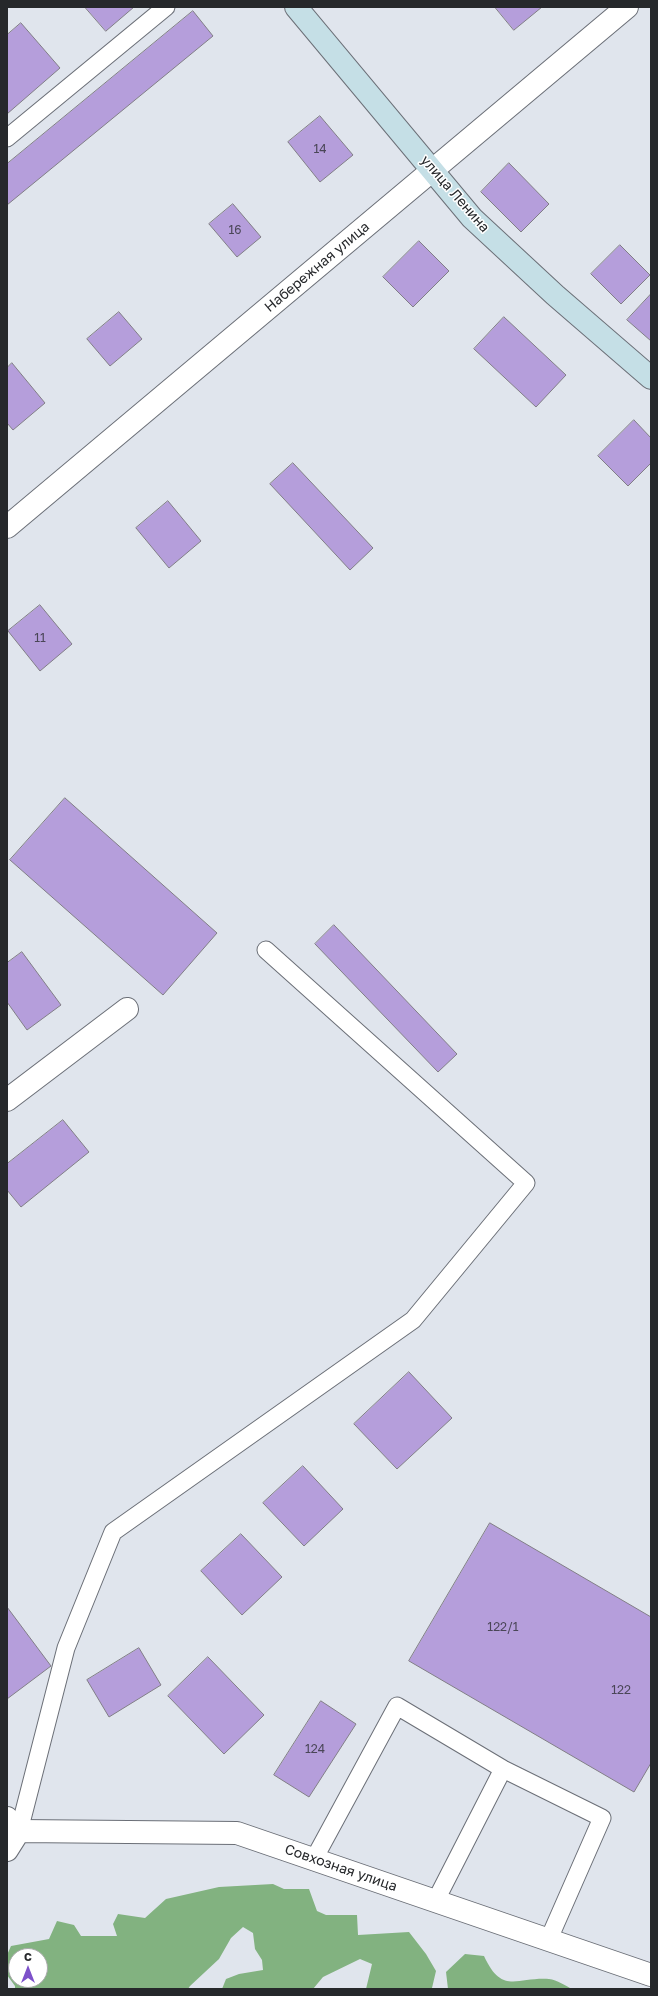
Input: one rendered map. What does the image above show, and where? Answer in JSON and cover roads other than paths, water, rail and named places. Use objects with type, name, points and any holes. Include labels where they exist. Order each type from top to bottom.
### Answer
[{"type":"main road","name":"улица Ленина","points":[[296,7],[472,218],[555,295],[651,378]]},
{"type":"street","name":"Набережная улица","points":[[7,527],[627,7]]},
{"type":"street","points":[[7,1100],[127,1009]]},
{"type":"street","points":[[7,1850],[13,1825]]},
{"type":"street","name":"Совхозная улица","points":[[13,1825],[237,1833],[436,1900],[548,1941],[651,1975]]},
{"type":"lane","points":[[7,138],[166,7]]},
{"type":"lane","points":[[13,1825],[66,1648],[113,1532],[413,1320],[526,1183],[266,950]]},
{"type":"lane","points":[[314,1859],[397,1706],[503,1769],[602,1818],[548,1941]]},
{"type":"lane","points":[[436,1900],[503,1769]]}]
